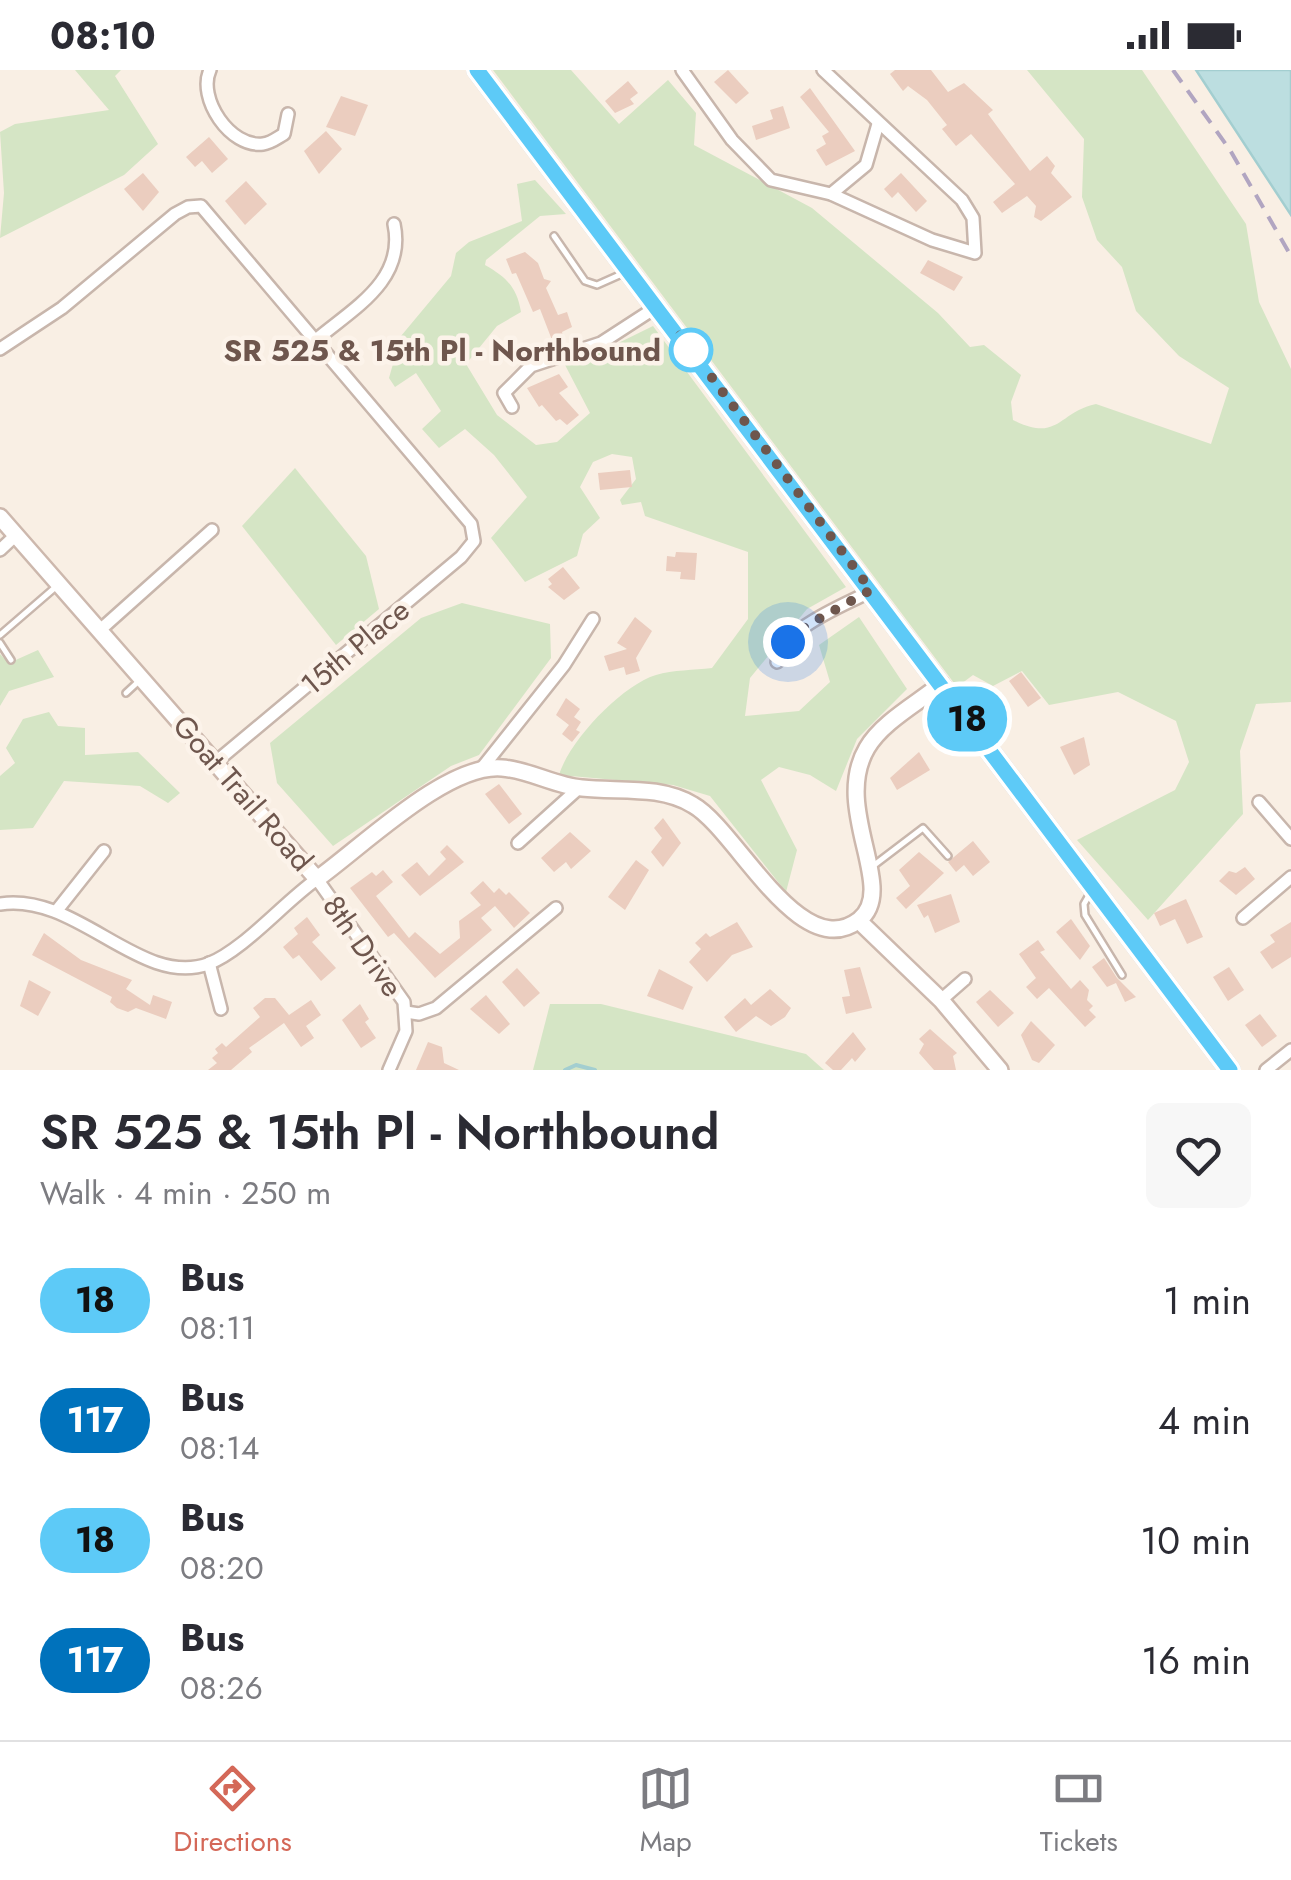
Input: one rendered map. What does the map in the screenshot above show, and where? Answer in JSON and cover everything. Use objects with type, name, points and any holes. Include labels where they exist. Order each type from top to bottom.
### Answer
[{"type":"main road","points":[[477,70],[631,269],[1230,1070]]},
{"type":"street","points":[[210,70],[205,90],[209,102],[236,134],[256,145],[268,144],[284,134],[288,114]]},
{"type":"street","points":[[682,70],[760,172],[782,184],[831,194],[932,240],[975,253],[970,209],[822,70]]},
{"type":"street","points":[[831,194],[866,165],[878,124]]},
{"type":"street","points":[[0,349],[42,323],[175,214],[196,205],[222,228],[316,338],[385,280],[398,244],[394,224]]},
{"type":"street","points":[[512,407],[504,393],[522,370],[600,343],[658,306]]},
{"type":"street","name":"15th Place","points":[[218,761],[461,557],[474,541],[471,524],[384,426],[316,338]]},
{"type":"street","name":"Goat Trail Road","points":[[0,517],[317,878],[446,784],[482,768]]},
{"type":"street","points":[[100,630],[212,530]]},
{"type":"street","points":[[0,550],[16,534]]},
{"type":"street","points":[[777,662],[786,644],[806,626],[871,590]]},
{"type":"street","points":[[482,768],[564,665],[592,620]]},
{"type":"street","points":[[482,768],[514,770],[579,788],[654,792],[690,802],[725,830],[774,894],[801,917],[831,928],[858,920],[873,897],[871,867],[855,808],[857,770],[868,744],[941,684]]},
{"type":"street","points":[[518,843],[579,788]]},
{"type":"street","points":[[1259,802],[1291,839]]},
{"type":"street","points":[[58,910],[104,851]]},
{"type":"street","points":[[1243,918],[1291,877]]},
{"type":"street","points":[[0,904],[34,901],[155,962],[176,968],[209,963],[317,878]]},
{"type":"street","name":"8th Drive","points":[[317,878],[400,992],[406,1012],[402,1043],[389,1070]]},
{"type":"street","points":[[406,1012],[419,1014],[436,1008],[556,908]]},
{"type":"street","points":[[858,920],[941,1000],[1000,1070]]},
{"type":"street","points":[[209,963],[221,1009]]},
{"type":"street","points":[[941,1000],[965,979]]},
{"type":"street","points":[[1266,1070],[1291,1050]]},
{"type":"lane","points":[[554,236],[585,282],[605,283],[631,269]]},
{"type":"lane","points":[[0,634],[60,583]]},
{"type":"lane","points":[[0,643],[11,660]]},
{"type":"lane","points":[[126,693],[142,678]]},
{"type":"lane","points":[[871,867],[923,828],[948,856]]},
{"type":"lane","points":[[1094,888],[1084,904],[1085,915],[1122,975]]},
{"type":"green space","points":[[75,70],[121,70],[115,76],[158,144],[124,175],[0,238],[4,193],[0,132],[15,124],[109,110]]},
{"type":"green space","points":[[493,70],[571,70],[619,124],[668,80],[696,113],[694,145],[812,208],[938,313],[970,347],[984,345],[1021,375],[1011,402],[1013,420],[1028,426],[1049,427],[1096,404],[1211,444],[1229,388],[1179,356],[1136,311],[1122,267],[1097,240],[1082,197],[1084,139],[1027,70],[1142,70],[1246,224],[1259,302],[1291,369],[1291,702],[1256,704],[1240,751],[1243,814],[1148,920],[1077,840],[1175,790],[1189,762],[1176,721],[1118,692],[1049,705],[1022,671],[993,686],[973,675],[957,687]]},
{"type":"green space","points":[[535,180],[566,214],[540,216],[486,260],[485,265],[513,289],[521,312],[497,326],[466,364],[497,415],[536,445],[557,442],[590,413],[564,363],[602,351],[653,326],[846,587],[807,609],[750,678],[745,716],[799,711],[830,682],[819,645],[859,617],[907,689],[857,739],[836,791],[810,775],[779,767],[761,780],[797,850],[786,892],[710,796],[673,785],[559,775],[585,731],[628,690],[656,675],[712,668],[748,619],[748,552],[645,516],[641,502],[622,505],[620,500],[636,479],[632,457],[612,454],[593,462],[580,487],[600,518],[583,534],[577,556],[525,582],[491,538],[527,497],[494,455],[465,429],[439,448],[422,429],[441,411],[416,373],[395,387],[389,378],[401,336],[451,276],[456,253],[469,242],[522,221],[517,184]]},
{"type":"green space","points":[[295,468],[366,556],[379,609],[336,645],[242,526]]},
{"type":"green space","points":[[462,603],[550,624],[551,658],[479,755],[451,766],[333,846],[277,783],[270,743],[421,618]]},
{"type":"green space","points":[[38,650],[54,677],[9,691],[0,706],[0,654],[9,663]]},
{"type":"green space","points":[[49,712],[58,726],[85,728],[85,755],[138,752],[180,793],[168,803],[140,786],[64,781],[33,828],[0,830],[0,776],[15,763],[6,748],[23,719]]},
{"type":"green space","points":[[550,1004],[601,1004],[806,1054],[824,1070],[533,1070]]},
{"type":"water","points":[[1196,70],[1291,70],[1291,215]]},
{"type":"building","points":[[728,70],[749,93],[736,104],[714,82]]},
{"type":"building","points":[[895,70],[931,70],[948,92],[964,83],[993,110],[988,114],[1030,171],[1047,156],[1055,166],[1051,173],[1072,197],[1041,221],[1034,217],[1036,206],[1027,196],[1002,213],[993,202],[1015,184],[971,134],[956,146],[942,129],[947,125],[927,100],[908,86],[903,91],[890,74]]},
{"type":"building","points":[[628,81],[638,93],[630,99],[634,104],[615,113],[605,101]]},
{"type":"building","points":[[810,88],[855,151],[826,166],[816,150],[826,144],[822,136],[829,132],[800,97]]},
{"type":"building","points":[[341,96],[368,105],[355,136],[326,127]]},
{"type":"building","points":[[783,106],[790,128],[756,140],[752,126],[773,119],[770,110]]},
{"type":"building","points":[[326,131],[342,149],[319,174],[304,151]]},
{"type":"building","points":[[209,137],[228,159],[212,173],[202,161],[195,167],[186,157]]},
{"type":"building","points":[[143,173],[159,192],[143,211],[124,189]]},
{"type":"building","points":[[901,173],[927,201],[916,212],[898,192],[892,198],[884,189]]},
{"type":"building","points":[[246,181],[267,204],[245,225],[225,201]]},
{"type":"building","points":[[525,252],[538,263],[544,279],[551,281],[546,288],[558,315],[567,312],[572,327],[562,332],[563,336],[552,340],[540,309],[533,312],[516,273],[512,274],[506,259]]},
{"type":"building","points":[[928,260],[963,277],[954,291],[920,273]]},
{"type":"building","points":[[559,374],[568,387],[559,393],[579,415],[567,425],[560,419],[556,421],[542,405],[539,407],[527,388]]},
{"type":"building","points":[[630,470],[632,487],[600,490],[598,473]]},
{"type":"building","points":[[676,552],[697,553],[695,580],[680,579],[681,572],[666,571],[667,556],[675,557]]},
{"type":"building","points":[[563,567],[580,588],[564,600],[548,587],[552,584],[548,579]]},
{"type":"building","points":[[635,617],[652,631],[636,658],[640,671],[626,675],[624,667],[609,671],[604,656],[627,649],[617,643]]},
{"type":"building","points":[[1021,672],[1041,698],[1028,707],[1009,681]]},
{"type":"building","points":[[566,698],[580,709],[574,717],[581,722],[576,730],[580,732],[572,742],[562,734],[569,725],[556,715]]},
{"type":"building","points":[[1084,737],[1090,765],[1074,775],[1060,747]]},
{"type":"building","points":[[919,752],[930,770],[897,790],[890,778]]},
{"type":"building","points":[[499,784],[522,814],[509,824],[485,794]]},
{"type":"building","points":[[663,818],[681,843],[663,867],[651,852],[662,838],[654,828]]},
{"type":"building","points":[[570,832],[591,851],[571,869],[566,862],[554,872],[541,858]]},
{"type":"building","points":[[973,841],[990,862],[973,876],[964,865],[956,872],[948,862]]},
{"type":"building","points":[[447,845],[464,862],[420,896],[401,875],[417,862],[429,876],[446,859],[440,852]]},
{"type":"building","points":[[919,852],[944,873],[906,909],[896,898],[910,886],[899,870]]},
{"type":"building","points":[[636,860],[649,870],[625,910],[608,897]]},
{"type":"building","points":[[1245,867],[1255,879],[1236,895],[1219,881],[1229,871],[1236,873]]},
{"type":"building","points":[[383,870],[393,882],[376,896],[409,938],[415,932],[440,954],[460,938],[459,921],[481,905],[470,893],[483,881],[494,893],[499,888],[506,895],[509,892],[530,913],[514,928],[495,906],[481,918],[492,930],[435,978],[394,933],[388,937],[350,888],[372,872],[376,876]]},
{"type":"building","points":[[951,894],[960,922],[935,933],[928,915],[924,918],[917,905]]},
{"type":"building","points":[[1186,899],[1203,937],[1187,944],[1175,919],[1160,926],[1154,913]]},
{"type":"building","points":[[307,917],[320,935],[312,942],[336,968],[321,981],[299,955],[293,959],[283,947],[298,934],[294,928]]},
{"type":"building","points":[[1071,919],[1090,946],[1080,960],[1056,932]]},
{"type":"building","points":[[737,922],[753,947],[732,955],[707,982],[689,962],[701,949],[695,943],[706,933],[710,937]]},
{"type":"building","points":[[1291,922],[1291,957],[1272,969],[1260,952],[1275,942],[1270,935]]},
{"type":"building","points":[[44,933],[81,960],[132,980],[126,989],[150,1005],[153,995],[172,1002],[166,1019],[136,1008],[128,1012],[117,1008],[110,1002],[112,997],[32,955]]},
{"type":"building","points":[[1038,940],[1045,950],[1040,952],[1071,989],[1080,980],[1089,990],[1087,1000],[1093,1006],[1089,1010],[1096,1017],[1085,1027],[1049,988],[1037,999],[1026,987],[1036,978],[1019,954]]},
{"type":"building","points":[[1104,958],[1136,997],[1125,1002],[1116,983],[1107,987],[1092,967]]},
{"type":"building","points":[[860,967],[872,1008],[846,1014],[842,997],[850,996],[844,970]]},
{"type":"building","points":[[1229,967],[1244,990],[1228,1001],[1213,977]]},
{"type":"building","points":[[517,968],[540,993],[524,1007],[502,982]]},
{"type":"building","points":[[659,969],[693,987],[683,1010],[647,996]]},
{"type":"building","points":[[29,980],[51,992],[38,1016],[20,1006]]},
{"type":"building","points":[[770,989],[791,1008],[785,1017],[771,1026],[756,1016],[736,1032],[724,1017],[745,998],[751,1005]]},
{"type":"building","points":[[990,990],[1014,1013],[998,1027],[976,1002]]},
{"type":"building","points":[[486,995],[510,1024],[499,1034],[470,1009]]},
{"type":"building","points":[[265,998],[275,998],[289,1015],[311,1000],[321,1015],[306,1026],[314,1038],[301,1047],[284,1023],[249,1048],[252,1052],[231,1070],[208,1070],[217,1063],[212,1058],[218,1053],[215,1049],[222,1043],[226,1047],[260,1017],[253,1008]]},
{"type":"building","points":[[360,1004],[369,1019],[365,1022],[376,1038],[361,1048],[342,1020]]},
{"type":"building","points":[[1260,1014],[1277,1036],[1262,1047],[1245,1025]]},
{"type":"building","points":[[1031,1021],[1055,1045],[1039,1063],[1032,1060],[1021,1035]]},
{"type":"building","points":[[930,1029],[957,1053],[953,1056],[956,1070],[934,1070],[919,1053],[924,1044],[919,1039]]},
{"type":"building","points":[[853,1032],[866,1049],[855,1062],[852,1058],[841,1070],[833,1070],[825,1063]]},
{"type":"building","points":[[428,1042],[442,1047],[444,1063],[459,1070],[416,1070]]},
{"type":"waterway","points":[[565,1070],[576,1065],[595,1070]]},
{"type":"railway","points":[[1173,70],[1230,150],[1291,256]]},
{"type":"bus line","name":"18","points":[[477,70],[631,269],[1230,1070]]},
{"type":"place","name":"SR 525 & 15th Pl - Northbound","points":[[691,350]]},
{"type":"route","points":[[691,350],[680,335],[871,590],[806,626],[788,642]]}]
